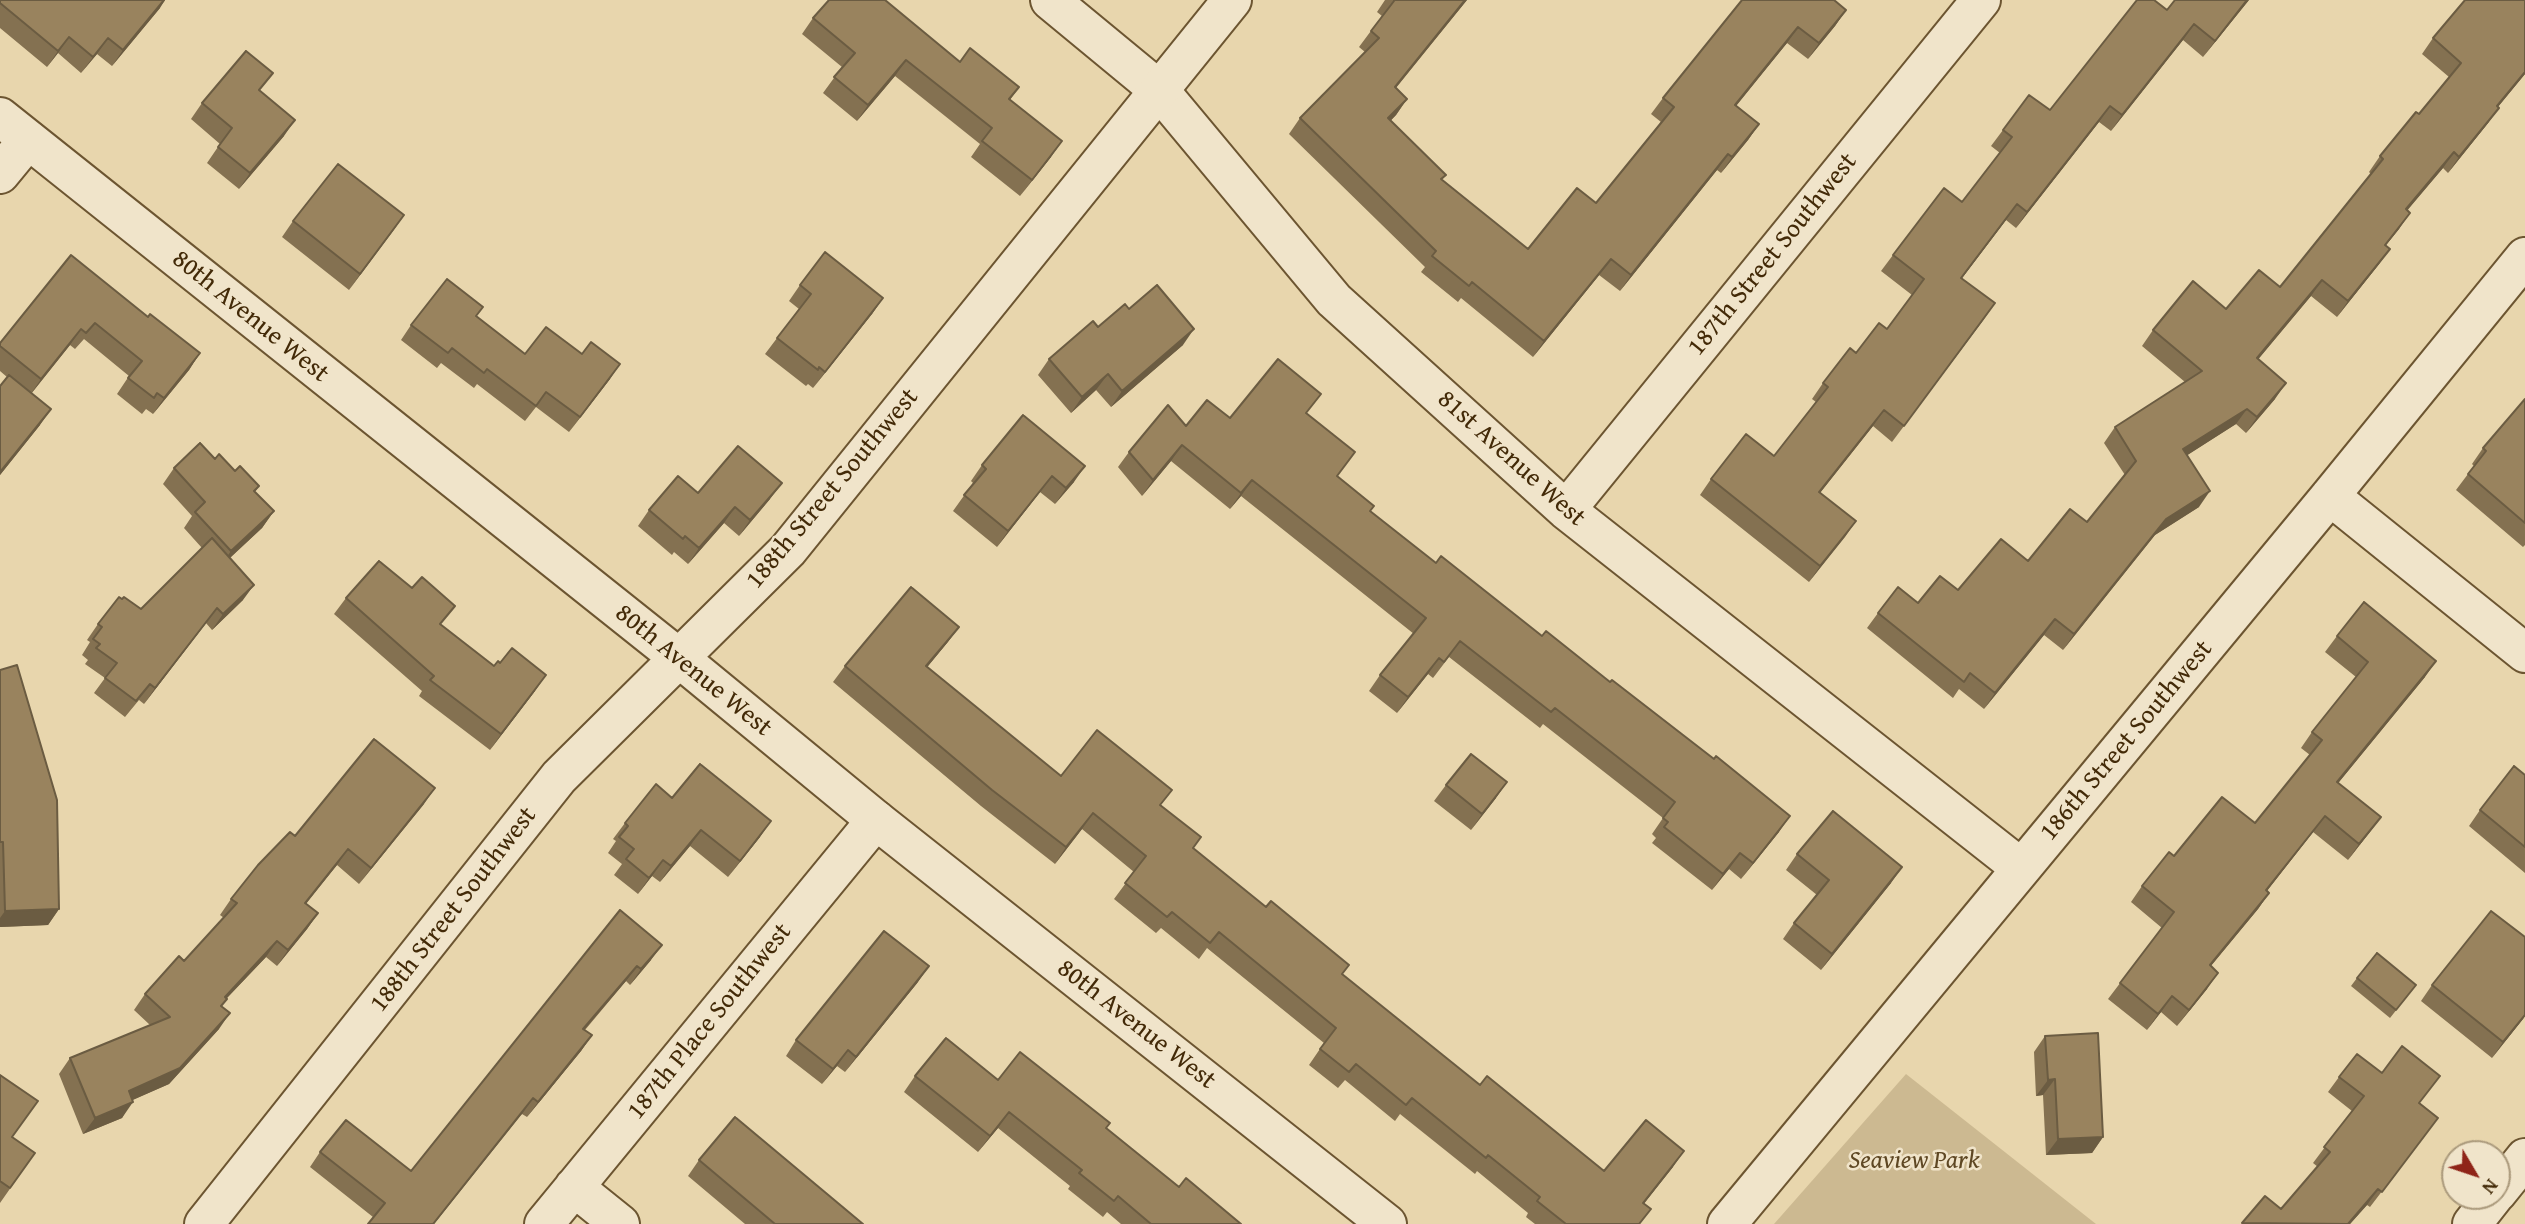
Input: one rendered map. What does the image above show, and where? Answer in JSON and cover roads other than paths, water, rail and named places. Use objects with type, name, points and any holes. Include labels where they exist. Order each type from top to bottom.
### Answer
[{"type":"street","name":"81st Avenue West","points":[[1050,0],[1159,90],[1334,300],[1566,510],[2021,868]]},
{"type":"street","name":"188th Street Southwest","points":[[204,1224],[559,777],[788,550],[1233,0]]},
{"type":"street","name":"187th Street Southwest","points":[[1566,510],[1981,0]]},
{"type":"street","name":"80th Avenue West","points":[[14,128],[679,659],[876,820],[1387,1224]]},
{"type":"street","points":[[0,174],[14,128]]},
{"type":"street","name":"186th Street Southwest","points":[[1727,1224],[2525,257]]},
{"type":"street","points":[[2330,496],[2525,653]]},
{"type":"street","name":"187th Place Southwest","points":[[544,1224],[876,820]]},
{"type":"street","points":[[2511,1175],[2525,1158]]},
{"type":"street","points":[[574,1186],[620,1224]]},
{"type":"street","points":[[2472,1224],[2483,1210]]},
{"type":"park label","name":"Seaview Park","points":[[1914,1161]]}]
